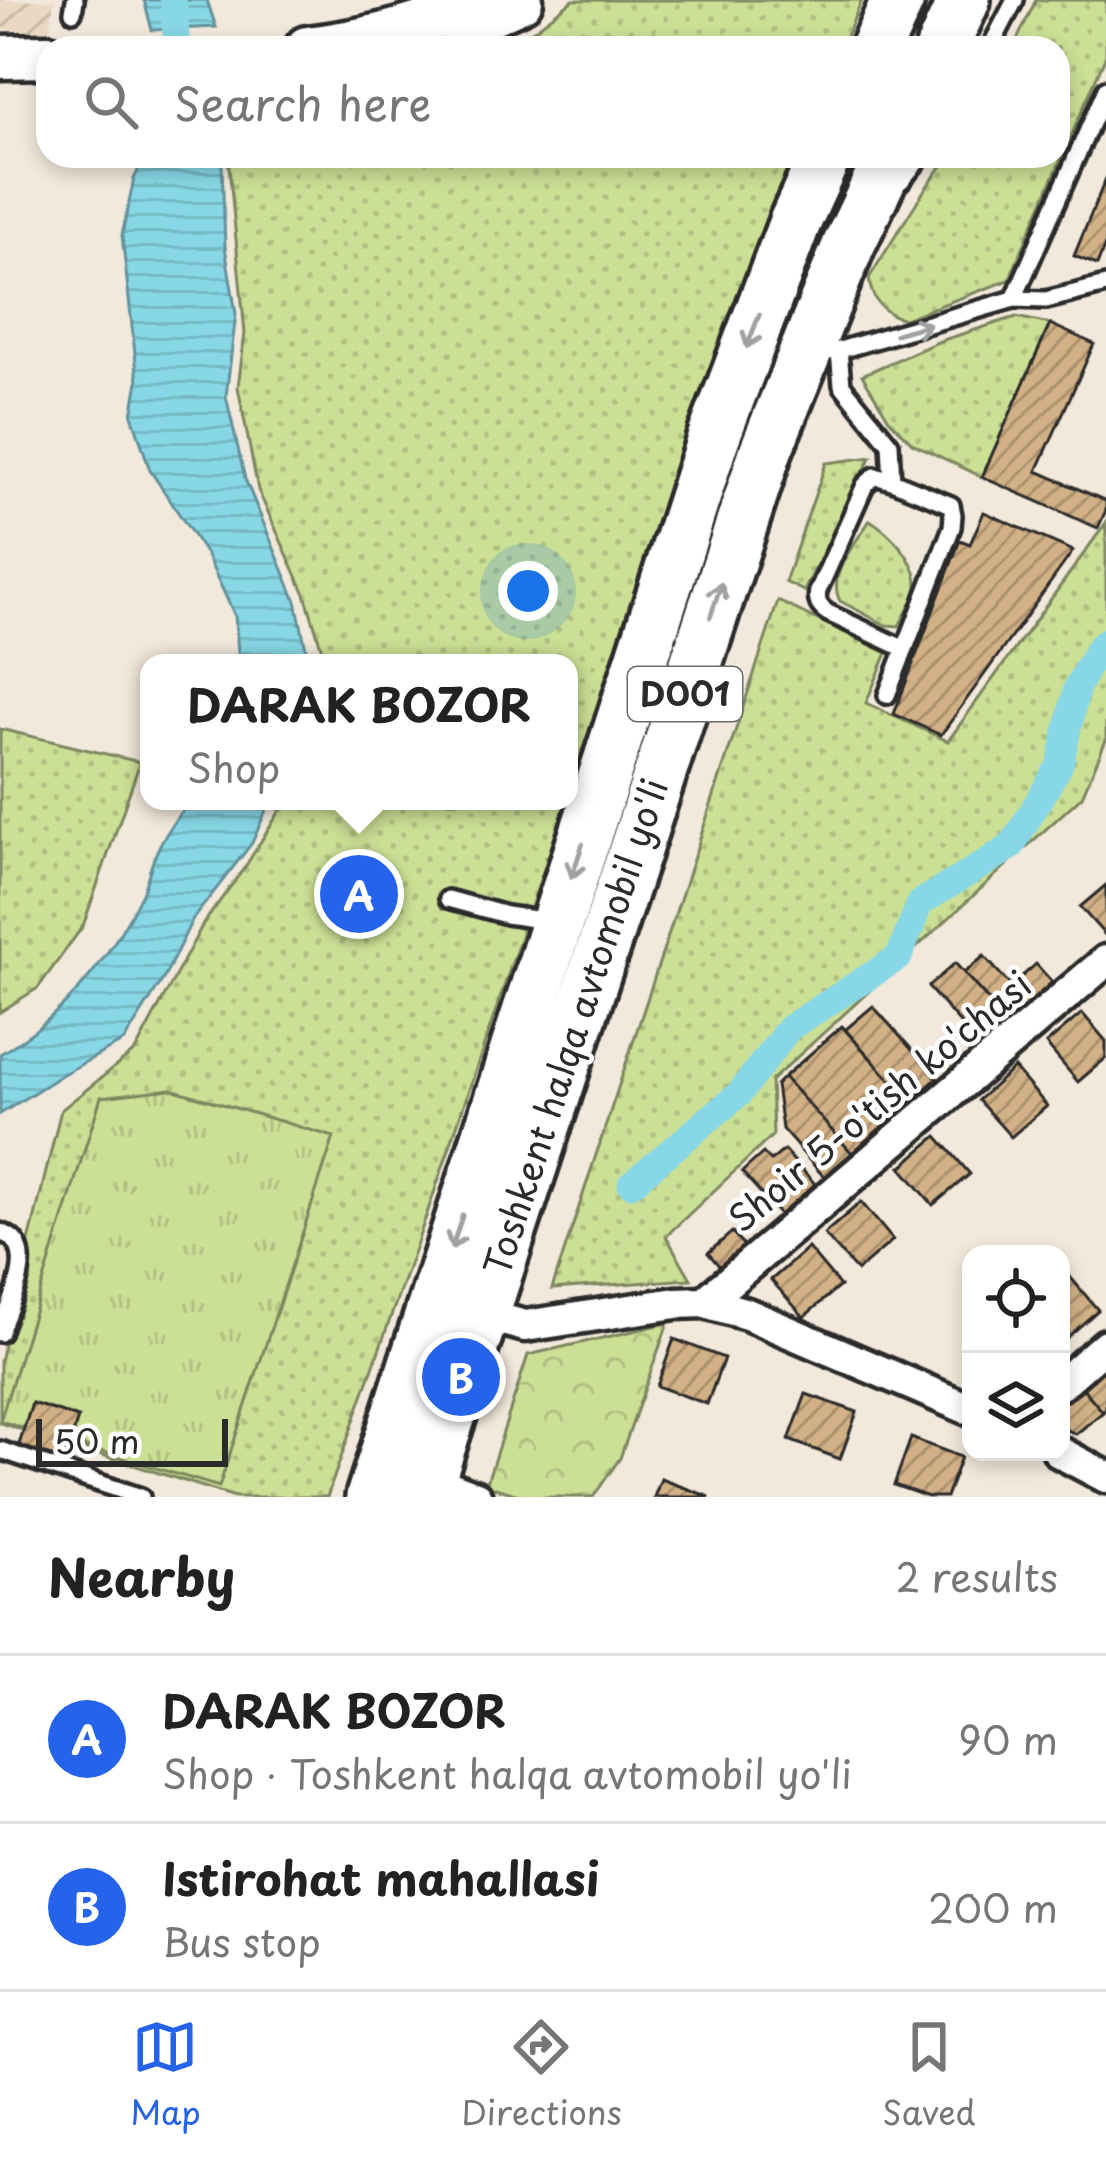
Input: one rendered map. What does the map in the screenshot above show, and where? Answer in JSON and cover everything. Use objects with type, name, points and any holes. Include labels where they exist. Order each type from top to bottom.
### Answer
[{"type":"highway","points":[[882,36],[898,0]]},
{"type":"highway","points":[[948,36],[964,0]]},
{"type":"highway","name":"Toshkent halqa avtomobil yo'li","points":[[372,1497],[713,439],[795,222],[820,168]]},
{"type":"highway","name":"Toshkent halqa avtomobil yo'li","points":[[426,1488],[766,450],[820,356],[849,244],[885,168]]},
{"type":"highway","points":[[795,222],[849,244]]},
{"type":"main road","points":[[382,36],[484,0]]},
{"type":"main road","points":[[430,36],[476,22],[521,0]]},
{"type":"main road","points":[[0,57],[36,56]]},
{"type":"main road","points":[[0,73],[36,72]]},
{"type":"street","name":"Shoir 5-o'tish ko'chasi","points":[[705,1302],[1106,961]]},
{"type":"street","points":[[481,1315],[525,1326],[705,1302],[747,1314],[962,1405]]},
{"type":"street","points":[[1070,1376],[1106,1345]]},
{"type":"street","points":[[1070,1458],[1106,1477]]},
{"type":"street","points":[[426,1488],[476,1497]]},
{"type":"lane","points":[[996,36],[1015,0]]},
{"type":"lane","points":[[1014,299],[1106,89]]},
{"type":"lane","points":[[849,244],[912,168]]},
{"type":"lane","points":[[892,481],[890,444],[820,356],[1014,299],[1046,300],[1106,285]]},
{"type":"lane","points":[[887,694],[905,649],[952,526],[953,515],[941,499],[875,476],[865,484],[817,599],[820,608],[905,649]]},
{"type":"lane","points":[[448,899],[557,922]]},
{"type":"lane","points":[[0,1232],[21,1246],[22,1263],[0,1333]]},
{"type":"lane","points":[[0,1450],[141,1497]]},
{"type":"shaded area","points":[[0,0],[54,0],[49,33],[0,29]]},
{"type":"green space","points":[[573,0],[862,0],[846,36],[526,36]]},
{"type":"green space","points":[[1036,0],[1106,0],[1106,55],[1070,139],[1070,36],[1019,36]]},
{"type":"green space","points":[[229,168],[788,168],[768,213],[578,768],[578,654],[323,654],[305,594],[258,490],[238,387],[245,333]]},
{"type":"green space","points":[[940,168],[1057,168],[1009,280],[904,319],[879,304],[869,278]]},
{"type":"green space","points":[[1016,317],[1050,324],[982,477],[912,443],[889,419],[862,375],[940,341]]},
{"type":"green space","points":[[871,457],[804,591],[785,582],[826,463]]},
{"type":"green space","points":[[870,520],[900,546],[915,572],[915,592],[899,626],[886,625],[840,601],[837,591],[844,559]]},
{"type":"green space","points":[[1106,523],[1106,740],[1082,796],[771,1081],[773,1135],[666,1236],[691,1279],[552,1289],[778,601],[887,653],[866,703],[948,741]]},
{"type":"green space","points":[[0,729],[140,762],[83,926],[38,988],[0,1012]]},
{"type":"green space","points":[[280,810],[564,810],[327,1497],[235,1497],[0,1423],[0,1361],[61,1110],[136,1050],[203,924]]},
{"type":"green space","points":[[171,1089],[334,1137],[219,1487],[0,1421],[101,1097]]},
{"type":"green space","points":[[668,1323],[620,1458],[593,1497],[525,1497],[486,1485],[528,1355]]},
{"type":"water","points":[[144,0],[207,0],[216,27],[152,30]]},
{"type":"water","points":[[139,168],[222,168],[225,247],[236,314],[226,396],[245,479],[296,601],[307,654],[238,654],[235,616],[207,556],[150,470],[132,415],[138,381],[122,235]]},
{"type":"water","points":[[183,810],[266,810],[252,843],[192,920],[165,976],[124,1041],[0,1114],[0,1054],[44,1023],[100,963],[142,893],[161,843]]},
{"type":"building","points":[[1106,178],[1106,243],[1097,265],[1074,256]]},
{"type":"building","points":[[1050,324],[1094,344],[1037,471],[1106,501],[1098,528],[982,477]]},
{"type":"building","points":[[984,512],[1073,551],[941,735],[894,714],[960,540],[970,544]]},
{"type":"building","points":[[1106,885],[1106,936],[1080,907]]},
{"type":"building","points":[[984,956],[1011,986],[1036,964],[1052,982],[1008,1022],[964,973]]},
{"type":"building","points":[[955,963],[1003,1017],[976,1041],[928,987]]},
{"type":"building","points":[[873,1006],[937,1078],[910,1102],[845,1030]]},
{"type":"building","points":[[1082,1013],[1106,1041],[1106,1058],[1078,1082],[1046,1044]]},
{"type":"building","points":[[842,1026],[910,1102],[852,1153],[784,1077]]},
{"type":"building","points":[[1014,1068],[1047,1106],[1011,1137],[978,1100]]},
{"type":"building","points":[[784,1077],[852,1153],[824,1177],[782,1129],[776,1085]]},
{"type":"building","points":[[937,1136],[970,1174],[933,1205],[901,1167]]},
{"type":"building","points":[[784,1150],[815,1184],[780,1215],[742,1172],[763,1153],[771,1161]]},
{"type":"building","points":[[861,1202],[893,1240],[857,1271],[824,1234]]},
{"type":"building","points":[[732,1232],[745,1247],[721,1268],[708,1253]]},
{"type":"building","points":[[808,1248],[840,1286],[804,1317],[771,1280]]},
{"type":"building","points":[[1070,1277],[1098,1310],[1070,1335]]},
{"type":"building","points":[[674,1339],[724,1358],[707,1404],[657,1386]]},
{"type":"building","points":[[1106,1364],[1106,1409],[1103,1412],[1081,1386]]},
{"type":"building","points":[[1081,1386],[1103,1412],[1076,1434],[1070,1431],[1070,1395]]},
{"type":"building","points":[[806,1394],[857,1412],[840,1459],[789,1440]]},
{"type":"building","points":[[32,1403],[78,1418],[64,1462],[18,1448]]},
{"type":"building","points":[[911,1438],[961,1457],[946,1497],[928,1497],[894,1485]]},
{"type":"building","points":[[661,1479],[710,1497],[654,1497]]},
{"type":"waterway","points":[[173,0],[176,36]]},
{"type":"waterway","points":[[631,1184],[739,1094],[789,1028],[899,957],[920,903],[1011,847],[1060,765],[1077,687],[1106,641]]},
{"type":"place","name":"DARAK BOZOR","points":[[359,894]]},
{"type":"place","name":"Istirohat mahallasi","points":[[461,1377]]}]
